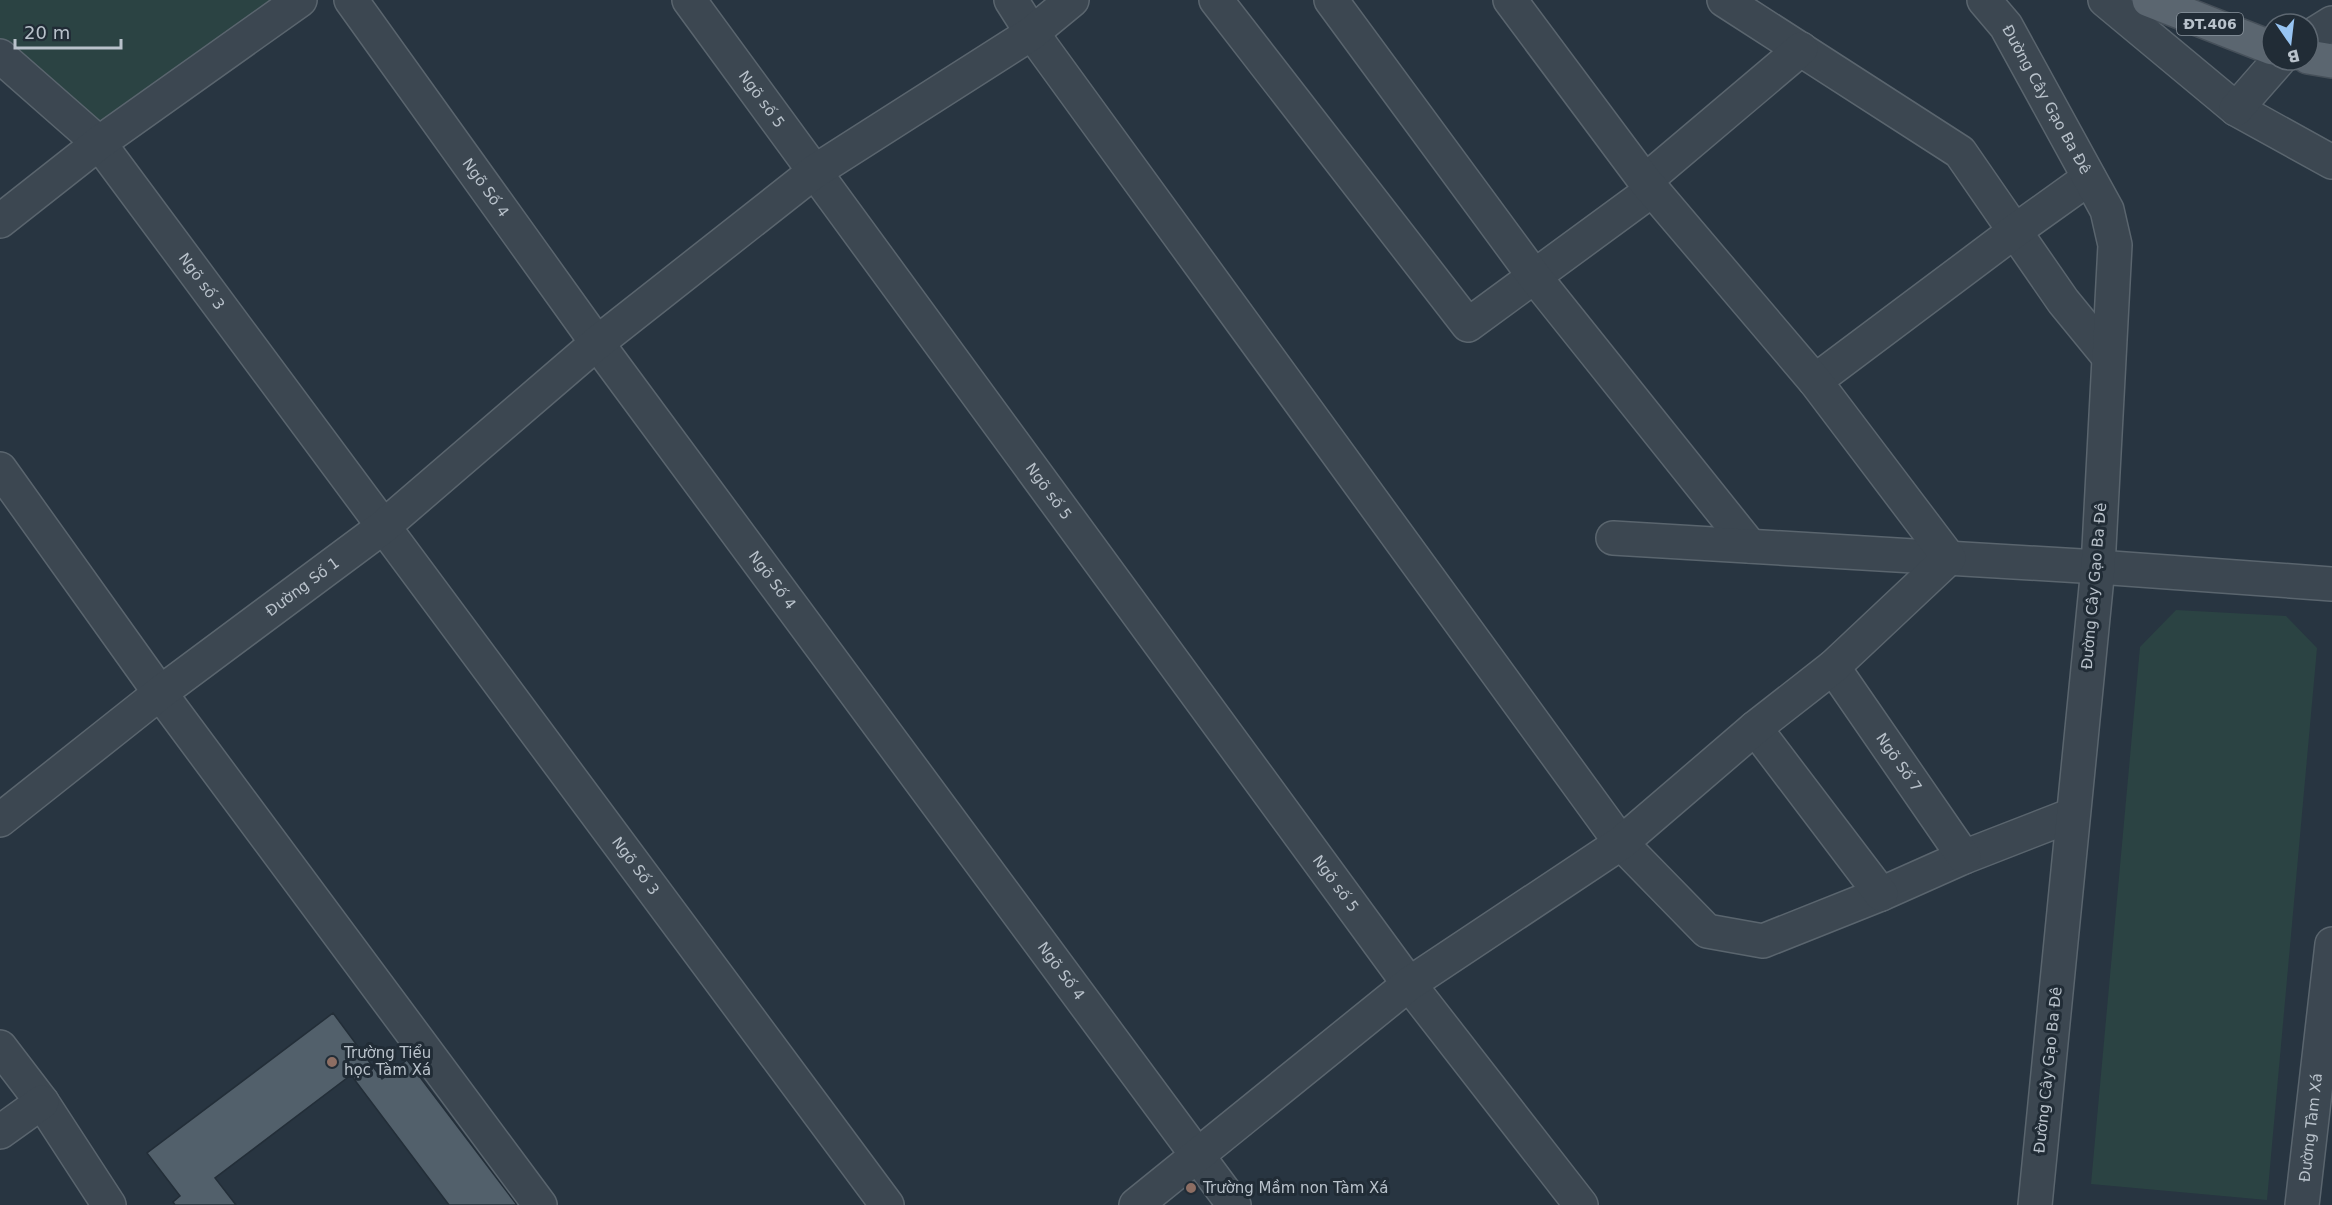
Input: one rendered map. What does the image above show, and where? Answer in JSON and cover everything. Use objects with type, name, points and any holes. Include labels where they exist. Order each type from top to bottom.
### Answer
[{"type":"main road","name":"ĐT.406","points":[[2148,0],[2260,43]]},
{"type":"street","points":[[0,221],[99,143],[300,0]]},
{"type":"street","name":"Ngõ Số 4","points":[[351,0],[597,343],[1234,1205]]},
{"type":"street","name":"Ngõ số 5","points":[[689,0],[1408,984],[1581,1205]]},
{"type":"street","points":[[1011,0],[1032,33],[1621,843],[1707,931],[1763,941],[1881,894],[1964,857],[2072,815]]},
{"type":"street","name":"Đường Số 1","points":[[0,820],[160,693],[383,527],[597,343],[814,172],[1032,33],[1072,0]]},
{"type":"street","points":[[1216,0],[1468,325],[1649,185],[1801,49]]},
{"type":"street","points":[[1330,0],[1534,276],[1750,546]]},
{"type":"street","points":[[1510,0],[1649,185],[1815,381],[1949,558]]},
{"type":"street","points":[[1724,0],[1960,152],[2063,301],[2108,356]]},
{"type":"street","name":"Đường Cây Gạo Ba Đê","points":[[1984,0],[2006,26],[2107,210],[2115,245],[2098,567],[2035,1205]]},
{"type":"street","points":[[2104,0],[2236,109],[2332,162]]},
{"type":"street","name":"Ngõ số 3","points":[[0,56],[99,143],[383,527]]},
{"type":"street","points":[[2236,109],[2268,72]]},
{"type":"street","points":[[1815,381],[2089,178]]},
{"type":"street","points":[[0,469],[160,693],[540,1205]]},
{"type":"street","name":"Ngõ Số 3","points":[[383,527],[887,1205]]},
{"type":"street","points":[[1613,538],[2098,567],[2332,584]]},
{"type":"street","points":[[1136,1205],[1408,984],[1621,843],[1755,728],[1833,668],[1949,558]]},
{"type":"street","name":"Ngõ Số 7","points":[[1833,668],[1964,857]]},
{"type":"street","points":[[1755,728],[1881,894]]},
{"type":"street","name":"Đường Tàm Xá","points":[[2302,1205],[2332,944]]},
{"type":"street","points":[[0,1047],[42,1102],[109,1205]]},
{"type":"street","points":[[0,1132],[42,1102]]},
{"type":"green space","points":[[0,0],[281,0],[99,143],[0,55]]},
{"type":"green space","points":[[2176,610],[2286,616],[2317,648],[2267,1200],[2091,1184],[2140,647]]},
{"type":"building","points":[[333,1013],[382,1079],[407,1060],[517,1205],[449,1205],[351,1075],[215,1178],[236,1205],[175,1205],[173,1202],[180,1196],[147,1153]]},
{"type":"place","name":"Trường Tiểu học Tàm Xá","points":[[332,1062]]},
{"type":"place","name":"Trường Mầm non Tàm Xá","points":[[1191,1188]]}]
